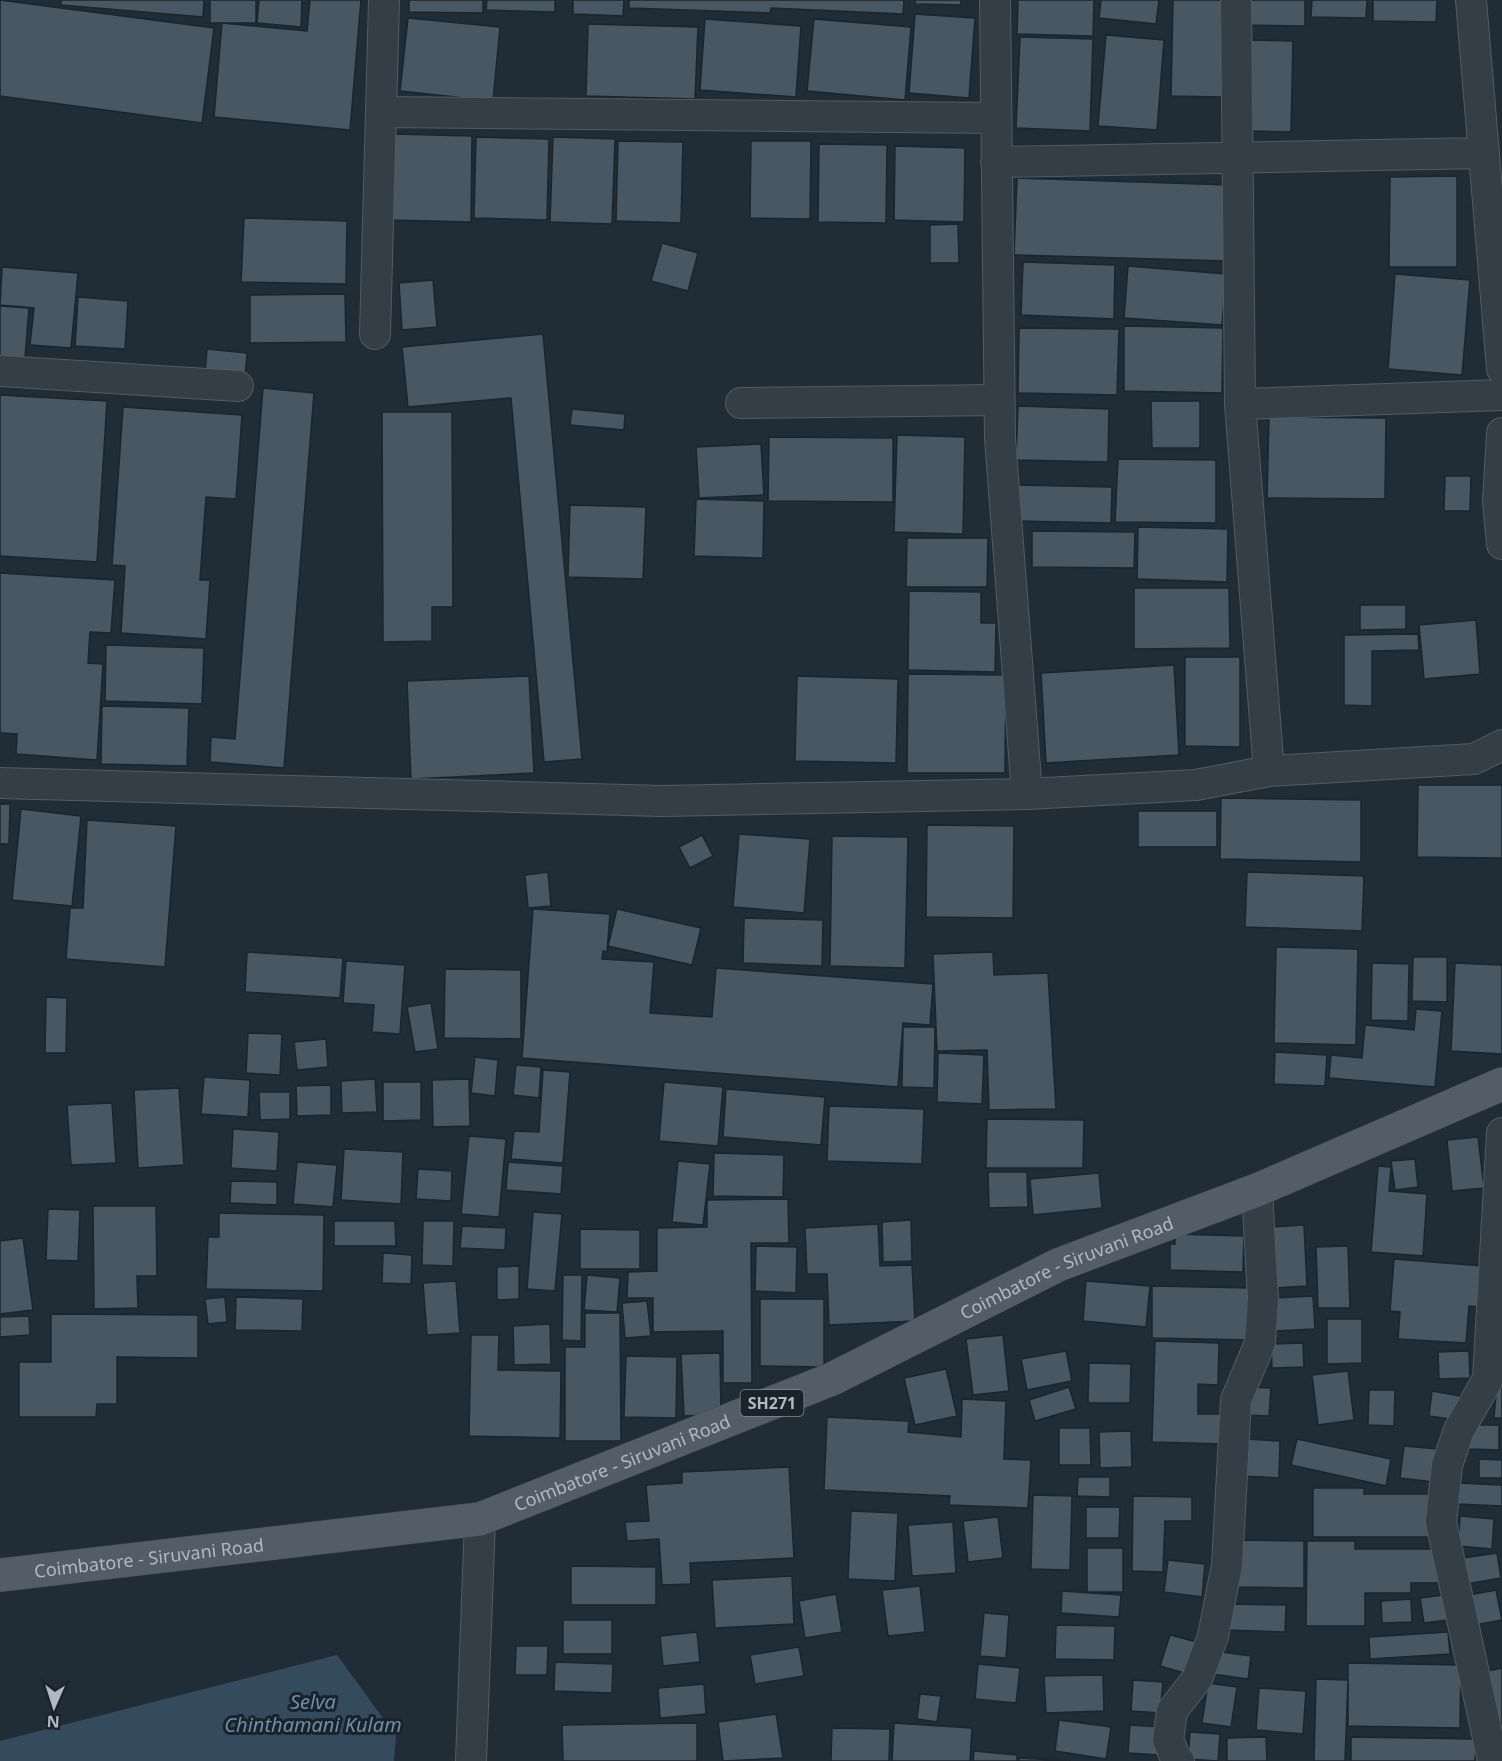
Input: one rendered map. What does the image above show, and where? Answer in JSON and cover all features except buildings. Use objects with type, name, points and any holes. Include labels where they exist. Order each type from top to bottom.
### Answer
[{"type":"main road","name":"Coimbatore - Siruvani Road","points":[[0,1575],[480,1519],[832,1379],[1058,1265],[1257,1190],[1502,1084]]},
{"type":"street","points":[[375,334],[384,0]]},
{"type":"street","points":[[995,0],[1000,438],[1027,794]]},
{"type":"street","points":[[1236,0],[1240,404],[1269,771]]},
{"type":"street","points":[[1471,0],[1484,153],[1497,246],[1502,369]]},
{"type":"street","points":[[381,112],[996,118]]},
{"type":"street","points":[[996,162],[1484,153]]},
{"type":"street","points":[[0,370],[238,386]]},
{"type":"street","points":[[1240,404],[1502,395]]},
{"type":"street","points":[[741,403],[999,400]]},
{"type":"street","points":[[1502,433],[1500,501],[1502,544]]},
{"type":"street","points":[[0,783],[662,801],[1027,794],[1196,785],[1269,771],[1474,759],[1502,745]]},
{"type":"street","points":[[1493,1761],[1441,1522],[1447,1465],[1460,1430],[1488,1378],[1502,1133]]},
{"type":"street","points":[[1179,1761],[1168,1740],[1172,1711],[1197,1680],[1213,1636],[1227,1565],[1236,1400],[1260,1342],[1263,1298],[1257,1190]]},
{"type":"street","points":[[471,1761],[480,1519]]},
{"type":"water","name":"Selva Chinthamani Kulam","points":[[337,1655],[396,1736],[394,1761],[0,1761],[0,1741]]}]
